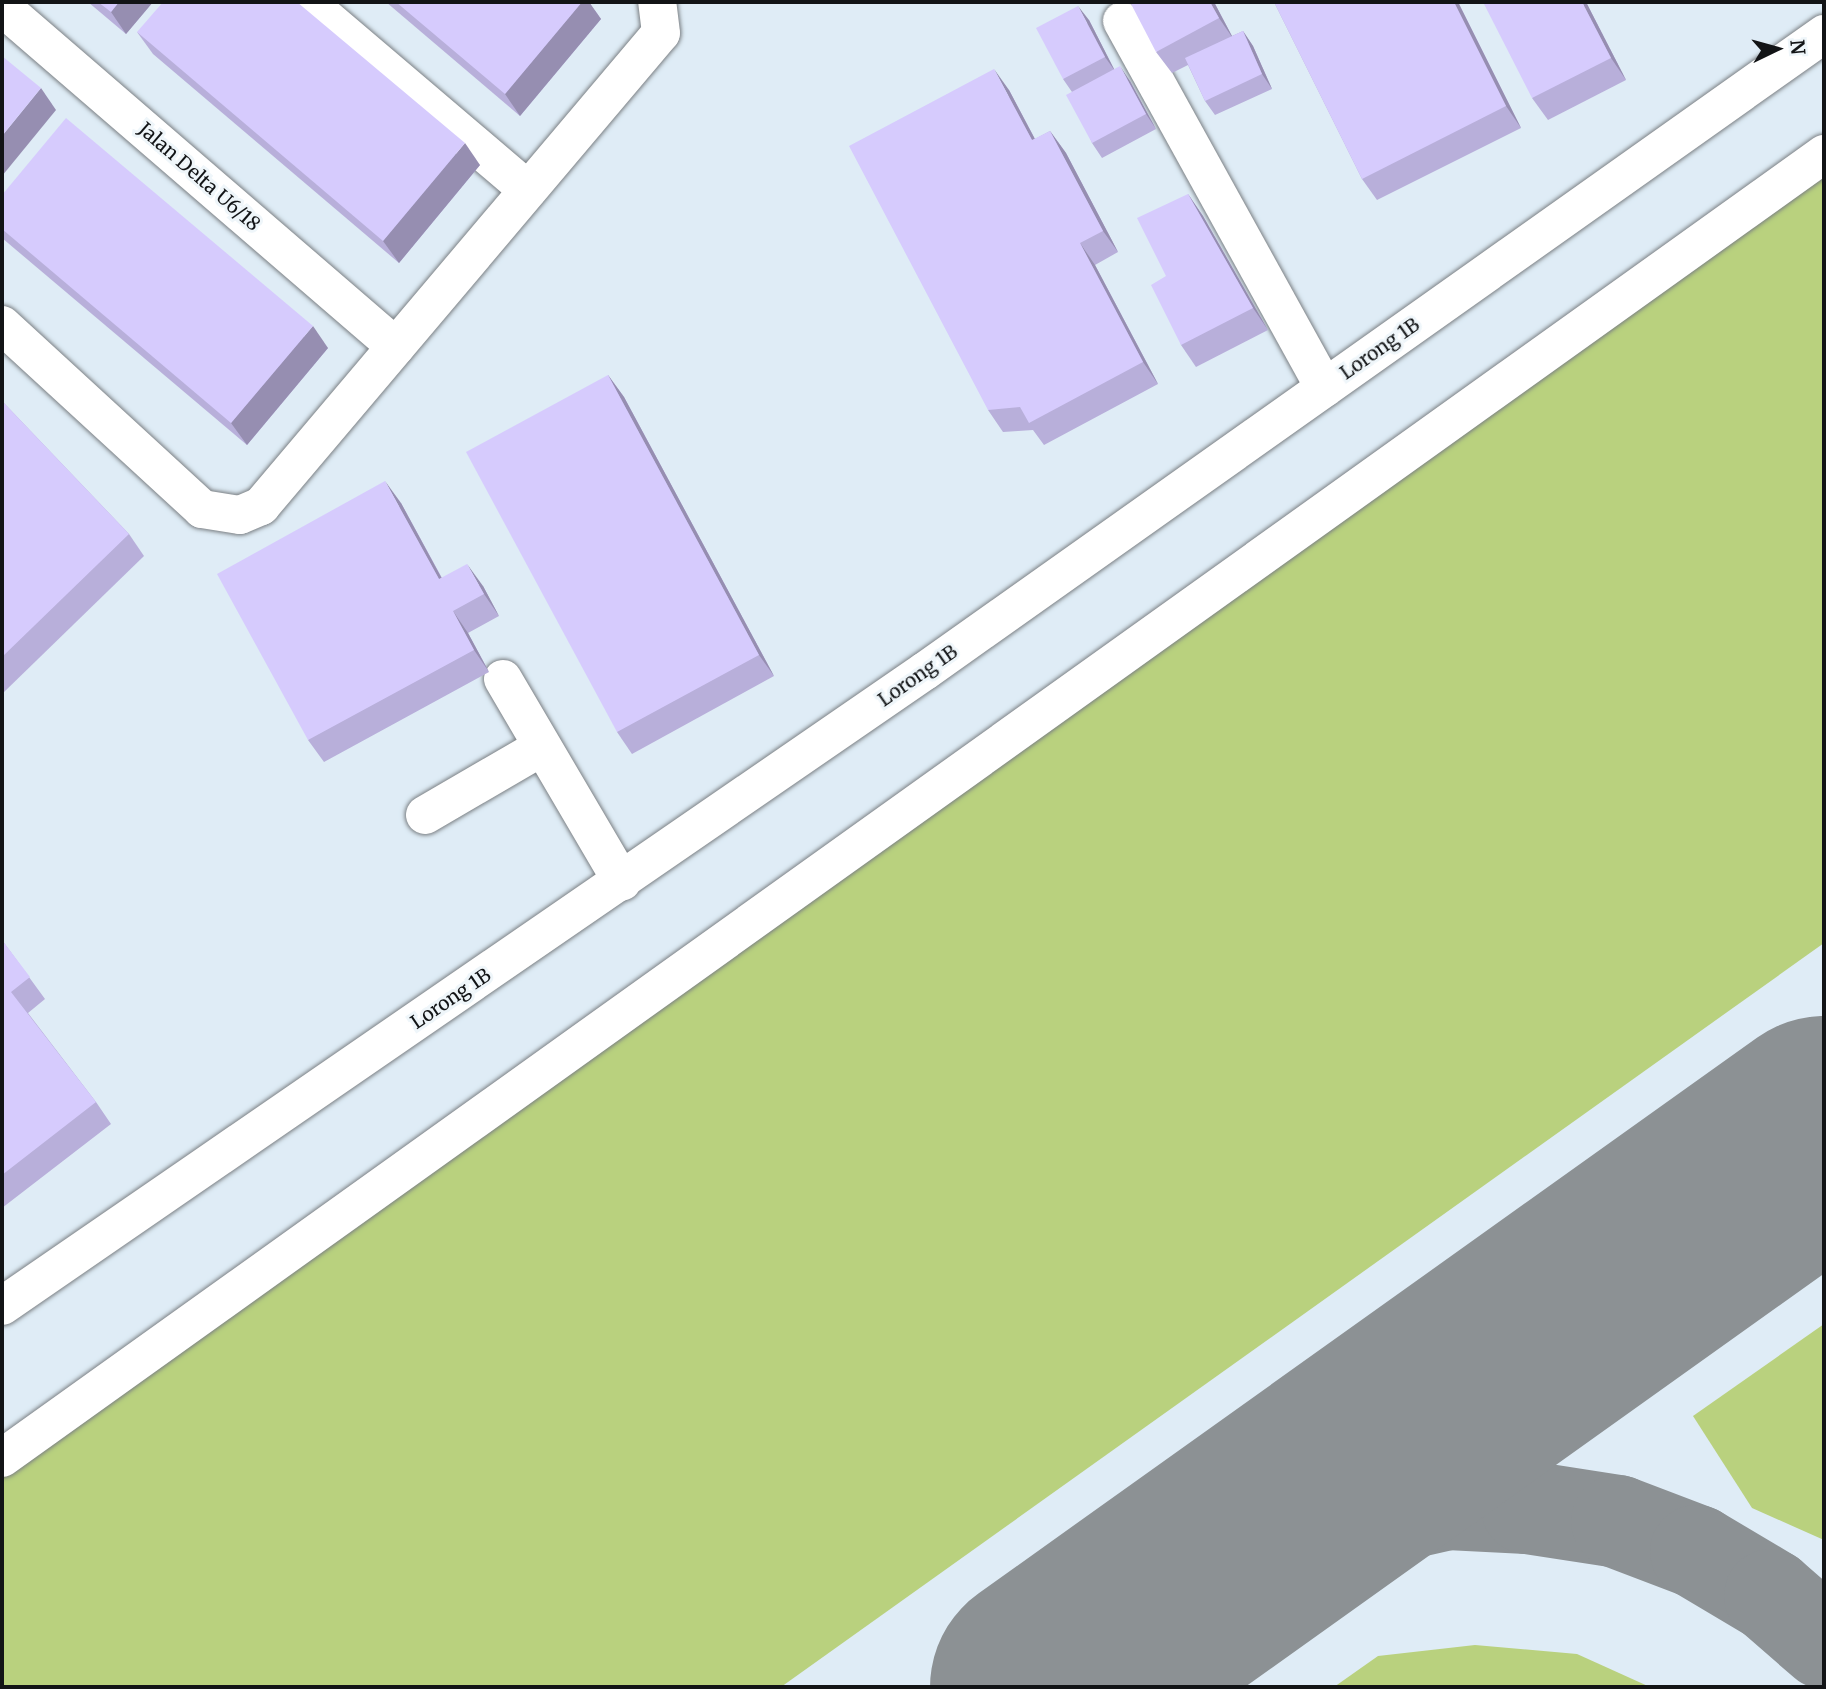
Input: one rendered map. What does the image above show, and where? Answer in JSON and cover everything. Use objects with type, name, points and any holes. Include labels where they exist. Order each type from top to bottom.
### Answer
[{"type":"street","points":[[307,2],[528,190]]},
{"type":"street","points":[[2,325],[202,509],[240,515],[261,506],[661,33],[658,2]]},
{"type":"street","name":"Jalan Delta U6/18","points":[[2,7],[396,346]]},
{"type":"street","points":[[1122,21],[1325,388]]},
{"type":"street","name":"Lorong 1B","points":[[2,1306],[622,883],[1824,34]]},
{"type":"street","points":[[2,1458],[1824,154]]},
{"type":"street","points":[[503,679],[622,883]]},
{"type":"street","points":[[425,815],[542,747]]},
{"type":"shaded area","points":[[2,2],[1824,2],[1824,1687],[2,1687]]},
{"type":"green space","points":[[1824,162],[1824,943],[781,1687],[2,1687],[2,1449]]},
{"type":"green space","points":[[1824,1324],[1824,1540],[1752,1508],[1693,1416]]},
{"type":"green space","points":[[1475,1645],[1577,1654],[1650,1687],[1334,1687],[1378,1656]]},
{"type":"building","points":[[98,2],[119,2],[111,12]]},
{"type":"building","points":[[163,2],[297,2],[465,143],[383,241],[137,32]]},
{"type":"building","points":[[396,2],[582,2],[505,94]]},
{"type":"building","points":[[1130,2],[1210,2],[1219,18],[1156,52]]},
{"type":"building","points":[[1274,2],[1454,2],[1506,106],[1362,179]]},
{"type":"building","points":[[1483,2],[1582,2],[1611,58],[1532,98]]},
{"type":"building","points":[[1078,6],[1105,57],[1063,79],[1036,28]]},
{"type":"building","points":[[1243,31],[1262,74],[1205,101],[1185,58]]},
{"type":"building","points":[[2,56],[41,88],[2,136]]},
{"type":"building","points":[[1120,66],[1146,114],[1092,143],[1066,95]]},
{"type":"building","points":[[994,69],[1032,140],[1050,131],[1103,231],[1080,243],[1143,362],[1029,423],[1020,407],[988,410],[849,146]]},
{"type":"building","points":[[66,118],[313,326],[231,423],[2,229],[2,195]]},
{"type":"building","points":[[1188,194],[1253,308],[1181,345],[1151,285],[1166,276],[1137,218]]},
{"type":"building","points":[[608,375],[759,655],[617,732],[466,452]]},
{"type":"building","points":[[2,401],[129,534],[2,657]]},
{"type":"building","points":[[385,481],[439,579],[467,564],[484,594],[453,611],[474,650],[308,740],[217,574]]},
{"type":"building","points":[[2,940],[30,977],[11,992],[96,1102],[2,1175]]},
{"type":"taxiway","points":[[1236,1551],[1448,1503],[1527,1507],[1617,1521],[1696,1551],[1770,1595],[1824,1642]]},
{"type":"runway","points":[[1045,1687],[1824,1131]]}]
